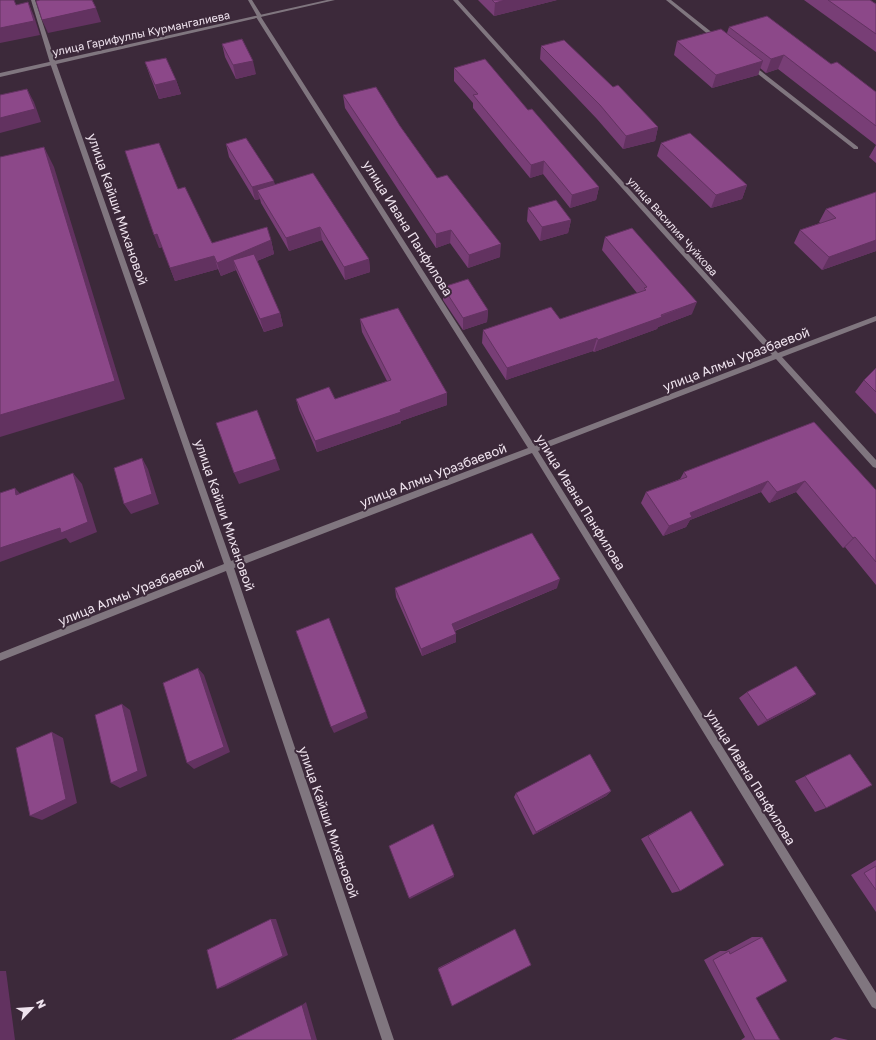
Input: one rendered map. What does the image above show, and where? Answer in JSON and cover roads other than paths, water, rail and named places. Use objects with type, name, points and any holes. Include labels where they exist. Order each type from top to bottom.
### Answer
[{"type":"street","name":"улица Кайши Михановой","points":[[33,0],[53,62],[229,566],[388,1040]]},
{"type":"street","name":"улица Ивана Панфилова","points":[[250,0],[259,17],[533,449],[876,1003]]},
{"type":"street","name":"улица Гарифуллы Курмангалиева","points":[[0,75],[333,0]]},
{"type":"street","name":"улица Василия Чуйкова","points":[[455,0],[876,465]]},
{"type":"street","points":[[668,0],[724,44]]},
{"type":"street","points":[[743,59],[856,148]]},
{"type":"street","name":"улица Алмы Уразбаевой","points":[[0,657],[229,566],[876,318]]}]
